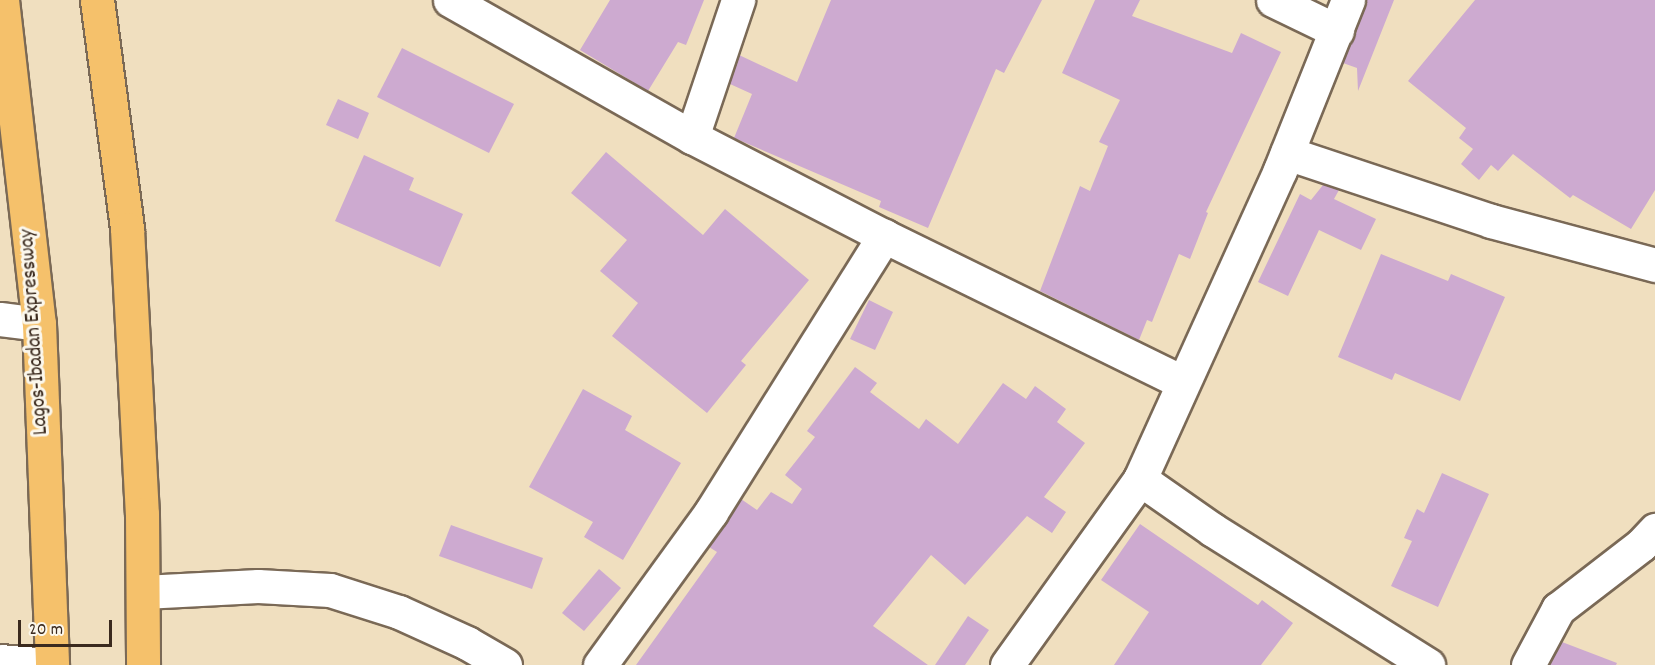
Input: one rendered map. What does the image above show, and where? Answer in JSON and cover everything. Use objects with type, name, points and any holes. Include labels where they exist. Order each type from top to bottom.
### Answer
[{"type":"highway","name":"Lagos-Ibadan Expressway","points":[[2,0],[39,324],[51,665]]},
{"type":"highway","points":[[97,0],[127,229],[142,514],[143,665]]},
{"type":"street","points":[[450,0],[692,137],[884,236],[1182,382]]},
{"type":"street","points":[[692,137],[738,0]]},
{"type":"street","points":[[1273,0],[1337,31]]},
{"type":"street","points":[[1006,665],[1140,478],[1287,153],[1348,0]]},
{"type":"street","points":[[1287,153],[1491,221],[1655,266]]},
{"type":"street","points":[[600,665],[711,512],[884,236]]},
{"type":"street","points":[[0,318],[39,324]]},
{"type":"street","points":[[1140,478],[1213,530],[1428,665]]},
{"type":"street","points":[[1528,665],[1558,609],[1641,544],[1655,530]]},
{"type":"street","points":[[143,592],[258,586],[330,590],[399,612],[505,665]]},
{"type":"street","points":[[0,661],[51,665]]},
{"type":"building","points":[[610,0],[704,0],[686,45],[678,42],[648,91],[580,50]]},
{"type":"building","points":[[831,0],[1042,0],[1004,73],[996,69],[928,228],[879,207],[881,201],[734,138],[752,94],[730,84],[739,55],[797,82]]},
{"type":"building","points":[[1095,0],[1140,0],[1132,16],[1232,53],[1241,33],[1281,52],[1206,212],[1208,213],[1190,259],[1179,254],[1152,322],[1147,320],[1139,340],[1040,291],[1080,186],[1090,191],[1108,146],[1099,142],[1120,100],[1062,73]]},
{"type":"building","points":[[1366,0],[1394,0],[1358,91],[1357,68],[1343,63]]},
{"type":"building","points":[[1475,0],[1655,0],[1655,190],[1631,229],[1573,195],[1570,198],[1513,154],[1498,171],[1491,165],[1479,180],[1461,164],[1473,149],[1459,138],[1466,128],[1408,81]]},
{"type":"building","points":[[402,48],[514,104],[489,153],[377,97]]},
{"type":"building","points":[[338,99],[369,113],[358,139],[326,125]]},
{"type":"building","points":[[606,152],[703,235],[725,209],[809,280],[741,361],[746,365],[707,413],[612,336],[638,303],[600,271],[627,240],[571,193]]},
{"type":"building","points":[[364,155],[414,178],[409,190],[463,214],[440,267],[335,221]]},
{"type":"building","points":[[1323,185],[1339,190],[1334,199],[1376,219],[1361,250],[1319,230],[1288,296],[1258,282],[1300,194],[1311,200]]},
{"type":"building","points":[[1381,254],[1448,281],[1451,274],[1505,297],[1460,401],[1395,373],[1392,380],[1338,357]]},
{"type":"building","points":[[869,300],[893,312],[875,350],[850,339]]},
{"type":"building","points":[[855,367],[877,383],[870,392],[919,429],[926,419],[958,444],[1003,383],[1026,399],[1035,386],[1066,409],[1057,422],[1085,443],[1044,497],[1066,512],[1052,533],[1027,516],[965,585],[931,555],[873,626],[928,665],[636,665],[717,552],[709,547],[741,499],[757,510],[771,492],[792,504],[802,489],[785,475],[815,437],[807,431]]},
{"type":"building","points":[[583,389],[632,416],[625,430],[681,463],[623,560],[584,537],[593,522],[529,487]]},
{"type":"building","points":[[1442,473],[1489,494],[1438,607],[1391,586],[1412,541],[1404,538],[1417,509],[1424,513]]},
{"type":"building","points":[[1140,524],[1258,605],[1262,600],[1293,623],[1261,665],[1114,665],[1149,612],[1101,580]]},
{"type":"building","points":[[451,525],[543,558],[532,589],[439,556]]},
{"type":"building","points":[[599,569],[621,588],[584,631],[562,613]]},
{"type":"building","points":[[968,616],[989,630],[965,665],[935,665]]},
{"type":"building","points":[[1562,642],[1617,663],[1616,665],[1549,665]]}]
